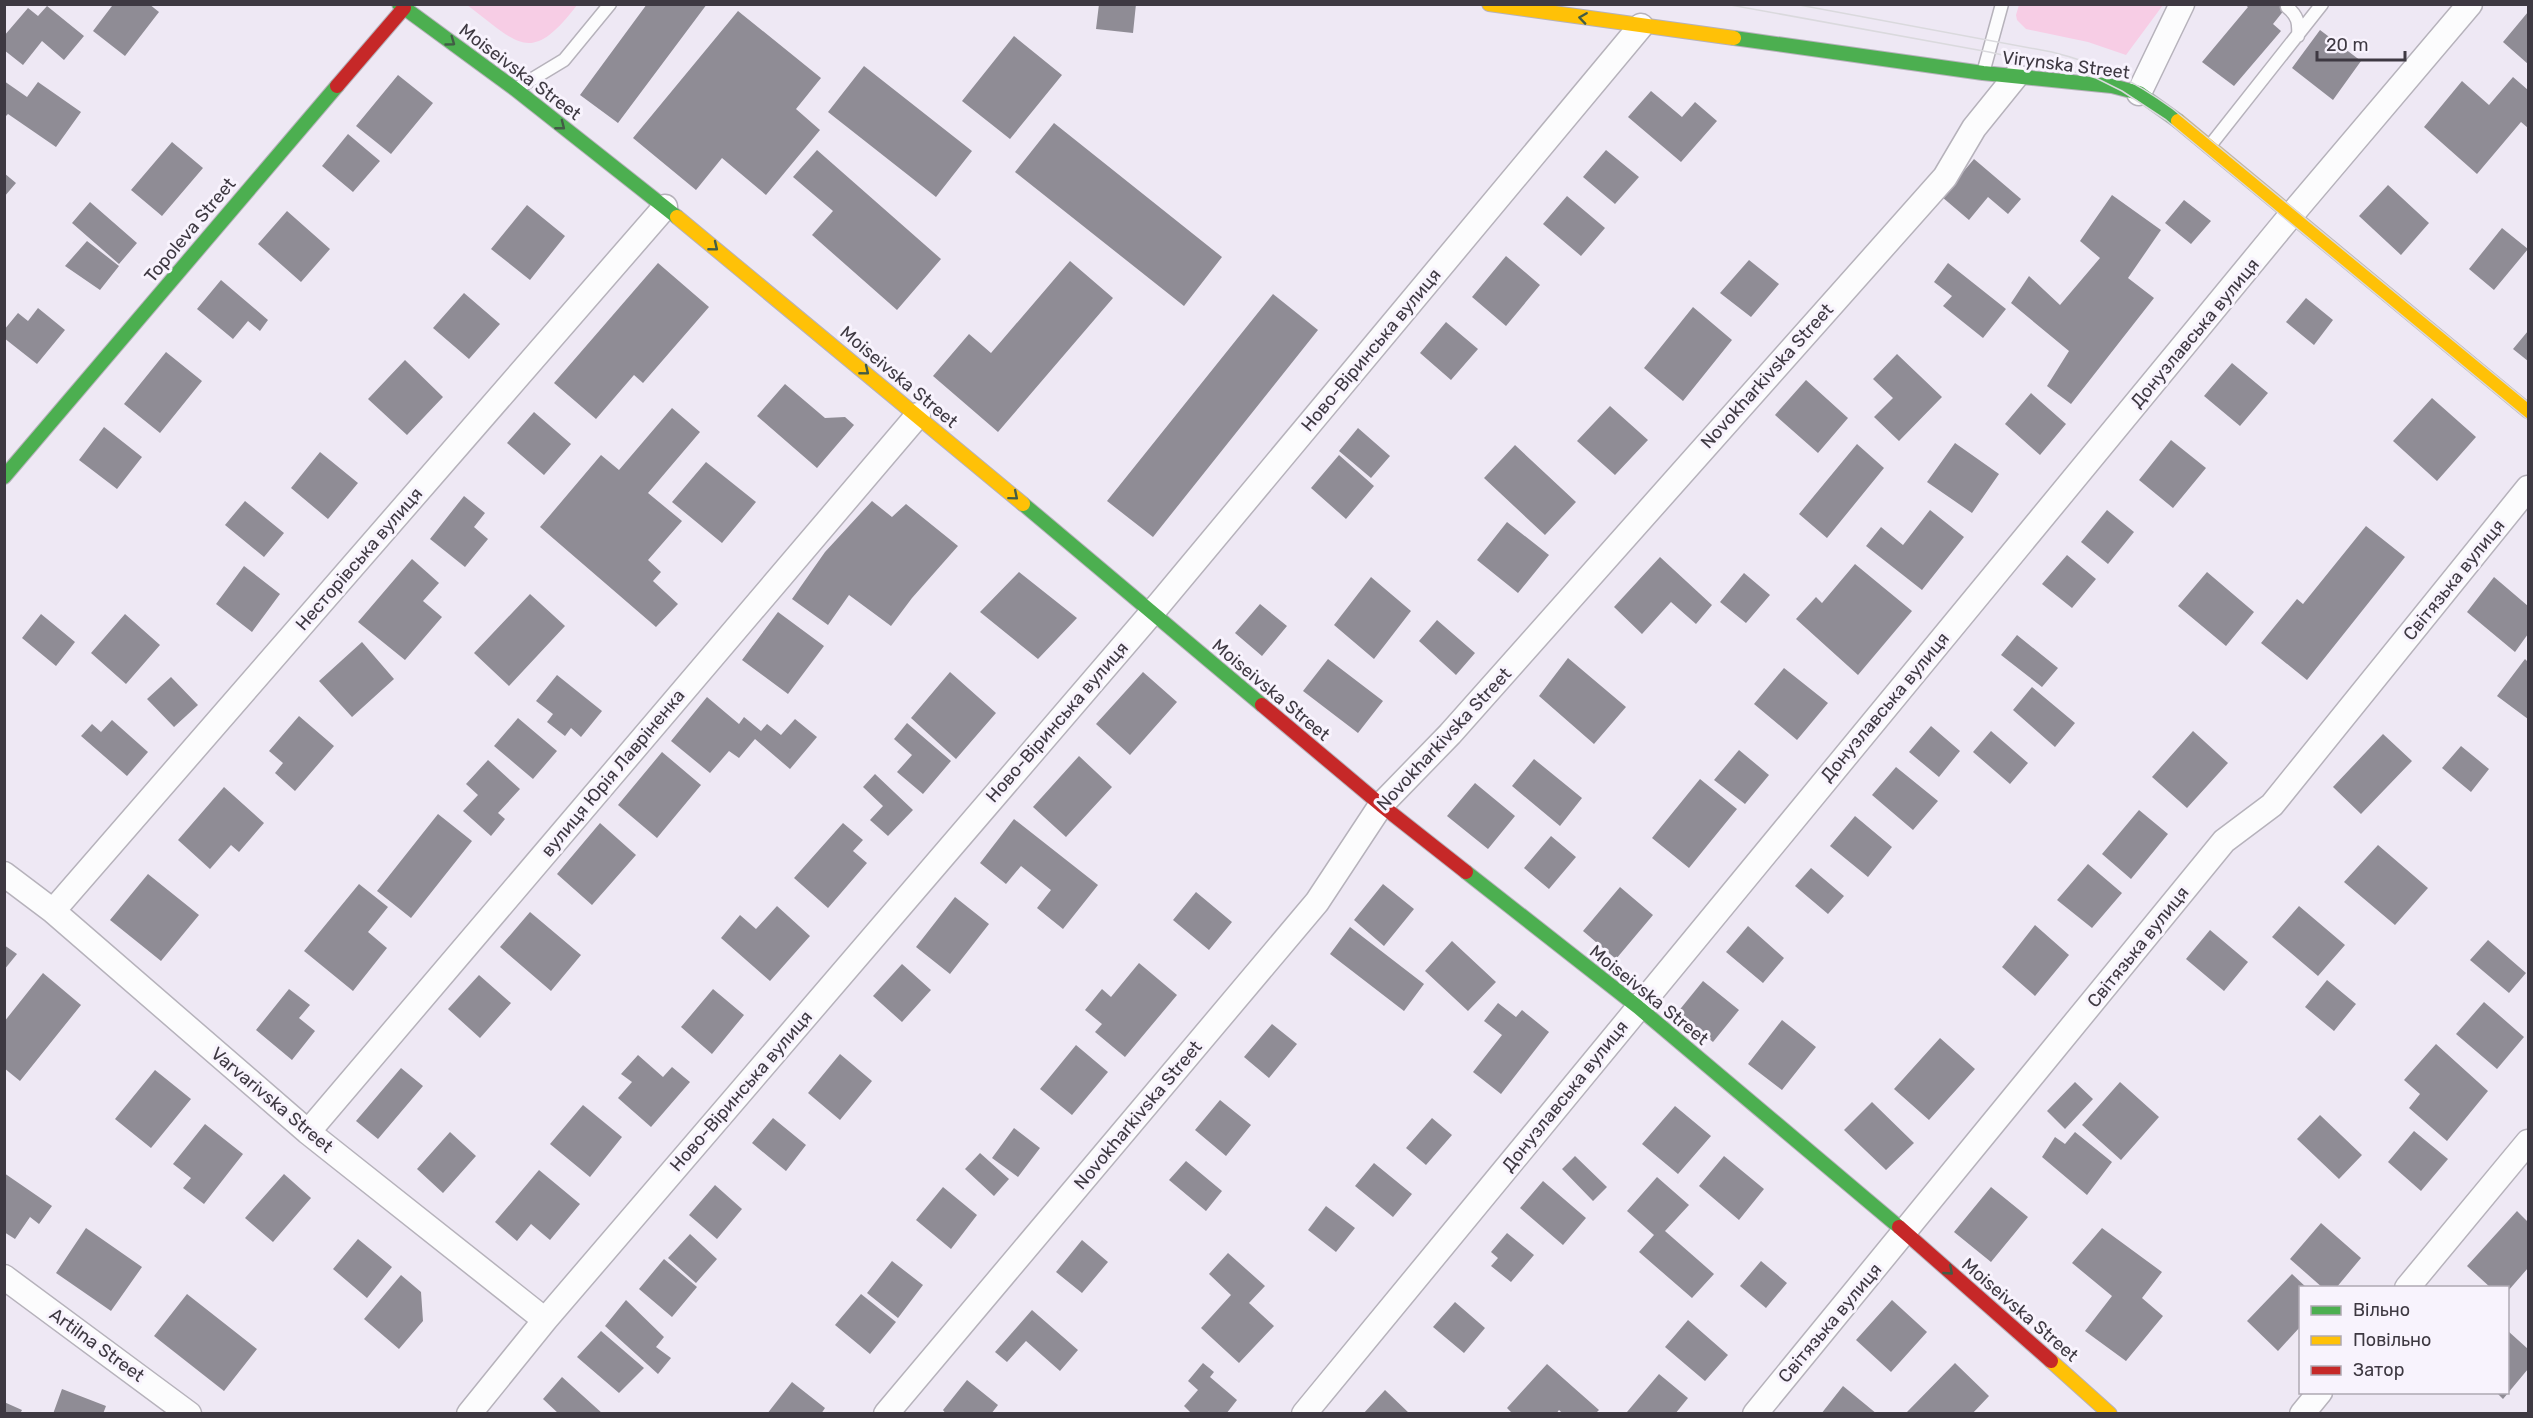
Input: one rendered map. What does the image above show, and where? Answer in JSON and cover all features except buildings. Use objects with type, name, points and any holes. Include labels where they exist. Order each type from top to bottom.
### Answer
[{"type":"main road","name":"Virynska Street","points":[[1490,4],[1983,73],[2112,86],[2139,93],[2209,147],[2529,411]]},
{"type":"main road","name":"Moiseivska Street","points":[[402,6],[515,89],[665,207],[918,415],[1381,805],[1638,1007],[1905,1232],[2110,1413]]},
{"type":"main road","name":"Topoleva Street","points":[[4,477],[402,6]]},
{"type":"street","points":[[2139,93],[2182,4]]},
{"type":"street","name":"Донузлавська вулиця","points":[[1305,1413],[2292,215],[2470,4]]},
{"type":"street","name":"Ново-Віринська вулиця","points":[[469,1413],[545,1320],[1151,613],[1641,26]]},
{"type":"street","name":"Novokharkivska Street","points":[[886,1413],[1317,902],[1381,805],[1450,734],[1945,177],[1974,128],[2016,76]]},
{"type":"street","name":"Несторівська вулиця","points":[[53,911],[665,207]]},
{"type":"street","name":"вулиця Юрія Лавріненка","points":[[308,1132],[918,415]]},
{"type":"street","name":"Світязька вулиця","points":[[1755,1413],[2224,842],[2272,804],[2529,488]]},
{"type":"street","name":"Varvarivska Street","points":[[4,874],[53,911],[308,1132],[545,1320]]},
{"type":"street","points":[[2408,1286],[2529,1142]]},
{"type":"street","name":"Artilna Street","points":[[4,1277],[189,1413]]},
{"type":"street","points":[[2302,1413],[2318,1394]]},
{"type":"lane","points":[[515,89],[564,60],[609,4]]},
{"type":"lane","points":[[1983,73],[2002,4]]},
{"type":"lane","points":[[2209,147],[2322,4]]},
{"type":"lane","points":[[2287,7],[2296,14],[2298,36]]},
{"type":"shaded area","points":[[2019,4],[2163,5],[2126,55],[2088,42],[2026,29],[2017,20]]},
{"type":"shaded area","points":[[467,5],[577,5],[547,36],[535,42],[524,42],[499,30]]},
{"type":"tram line","points":[[1725,4],[1989,52],[2096,78],[2122,91],[2166,120],[2528,420]]},
{"type":"tram line","points":[[1794,4],[2052,52],[2086,62],[2130,81],[2173,109],[2528,402]]},
{"type":"traffic: fast","points":[[399,4],[515,89],[677,217]]},
{"type":"traffic: fast","points":[[1734,38],[1983,73],[2112,86],[2139,93],[2178,121]]},
{"type":"traffic: fast","points":[[4,477],[337,86]]},
{"type":"traffic: fast","points":[[1023,504],[1262,705]]},
{"type":"traffic: fast","points":[[1466,872],[1638,1007],[1899,1227]]},
{"type":"traffic: slow","points":[[1489,4],[1734,38]]},
{"type":"traffic: slow","points":[[2178,121],[2528,411]]},
{"type":"traffic: slow","points":[[677,217],[1023,504]]},
{"type":"traffic: slow","points":[[2051,1361],[2110,1414]]},
{"type":"traffic: jam","points":[[337,86],[404,8]]},
{"type":"traffic: jam","points":[[1262,705],[1381,805],[1466,872]]},
{"type":"traffic: jam","points":[[1899,1227],[2051,1361]]}]
